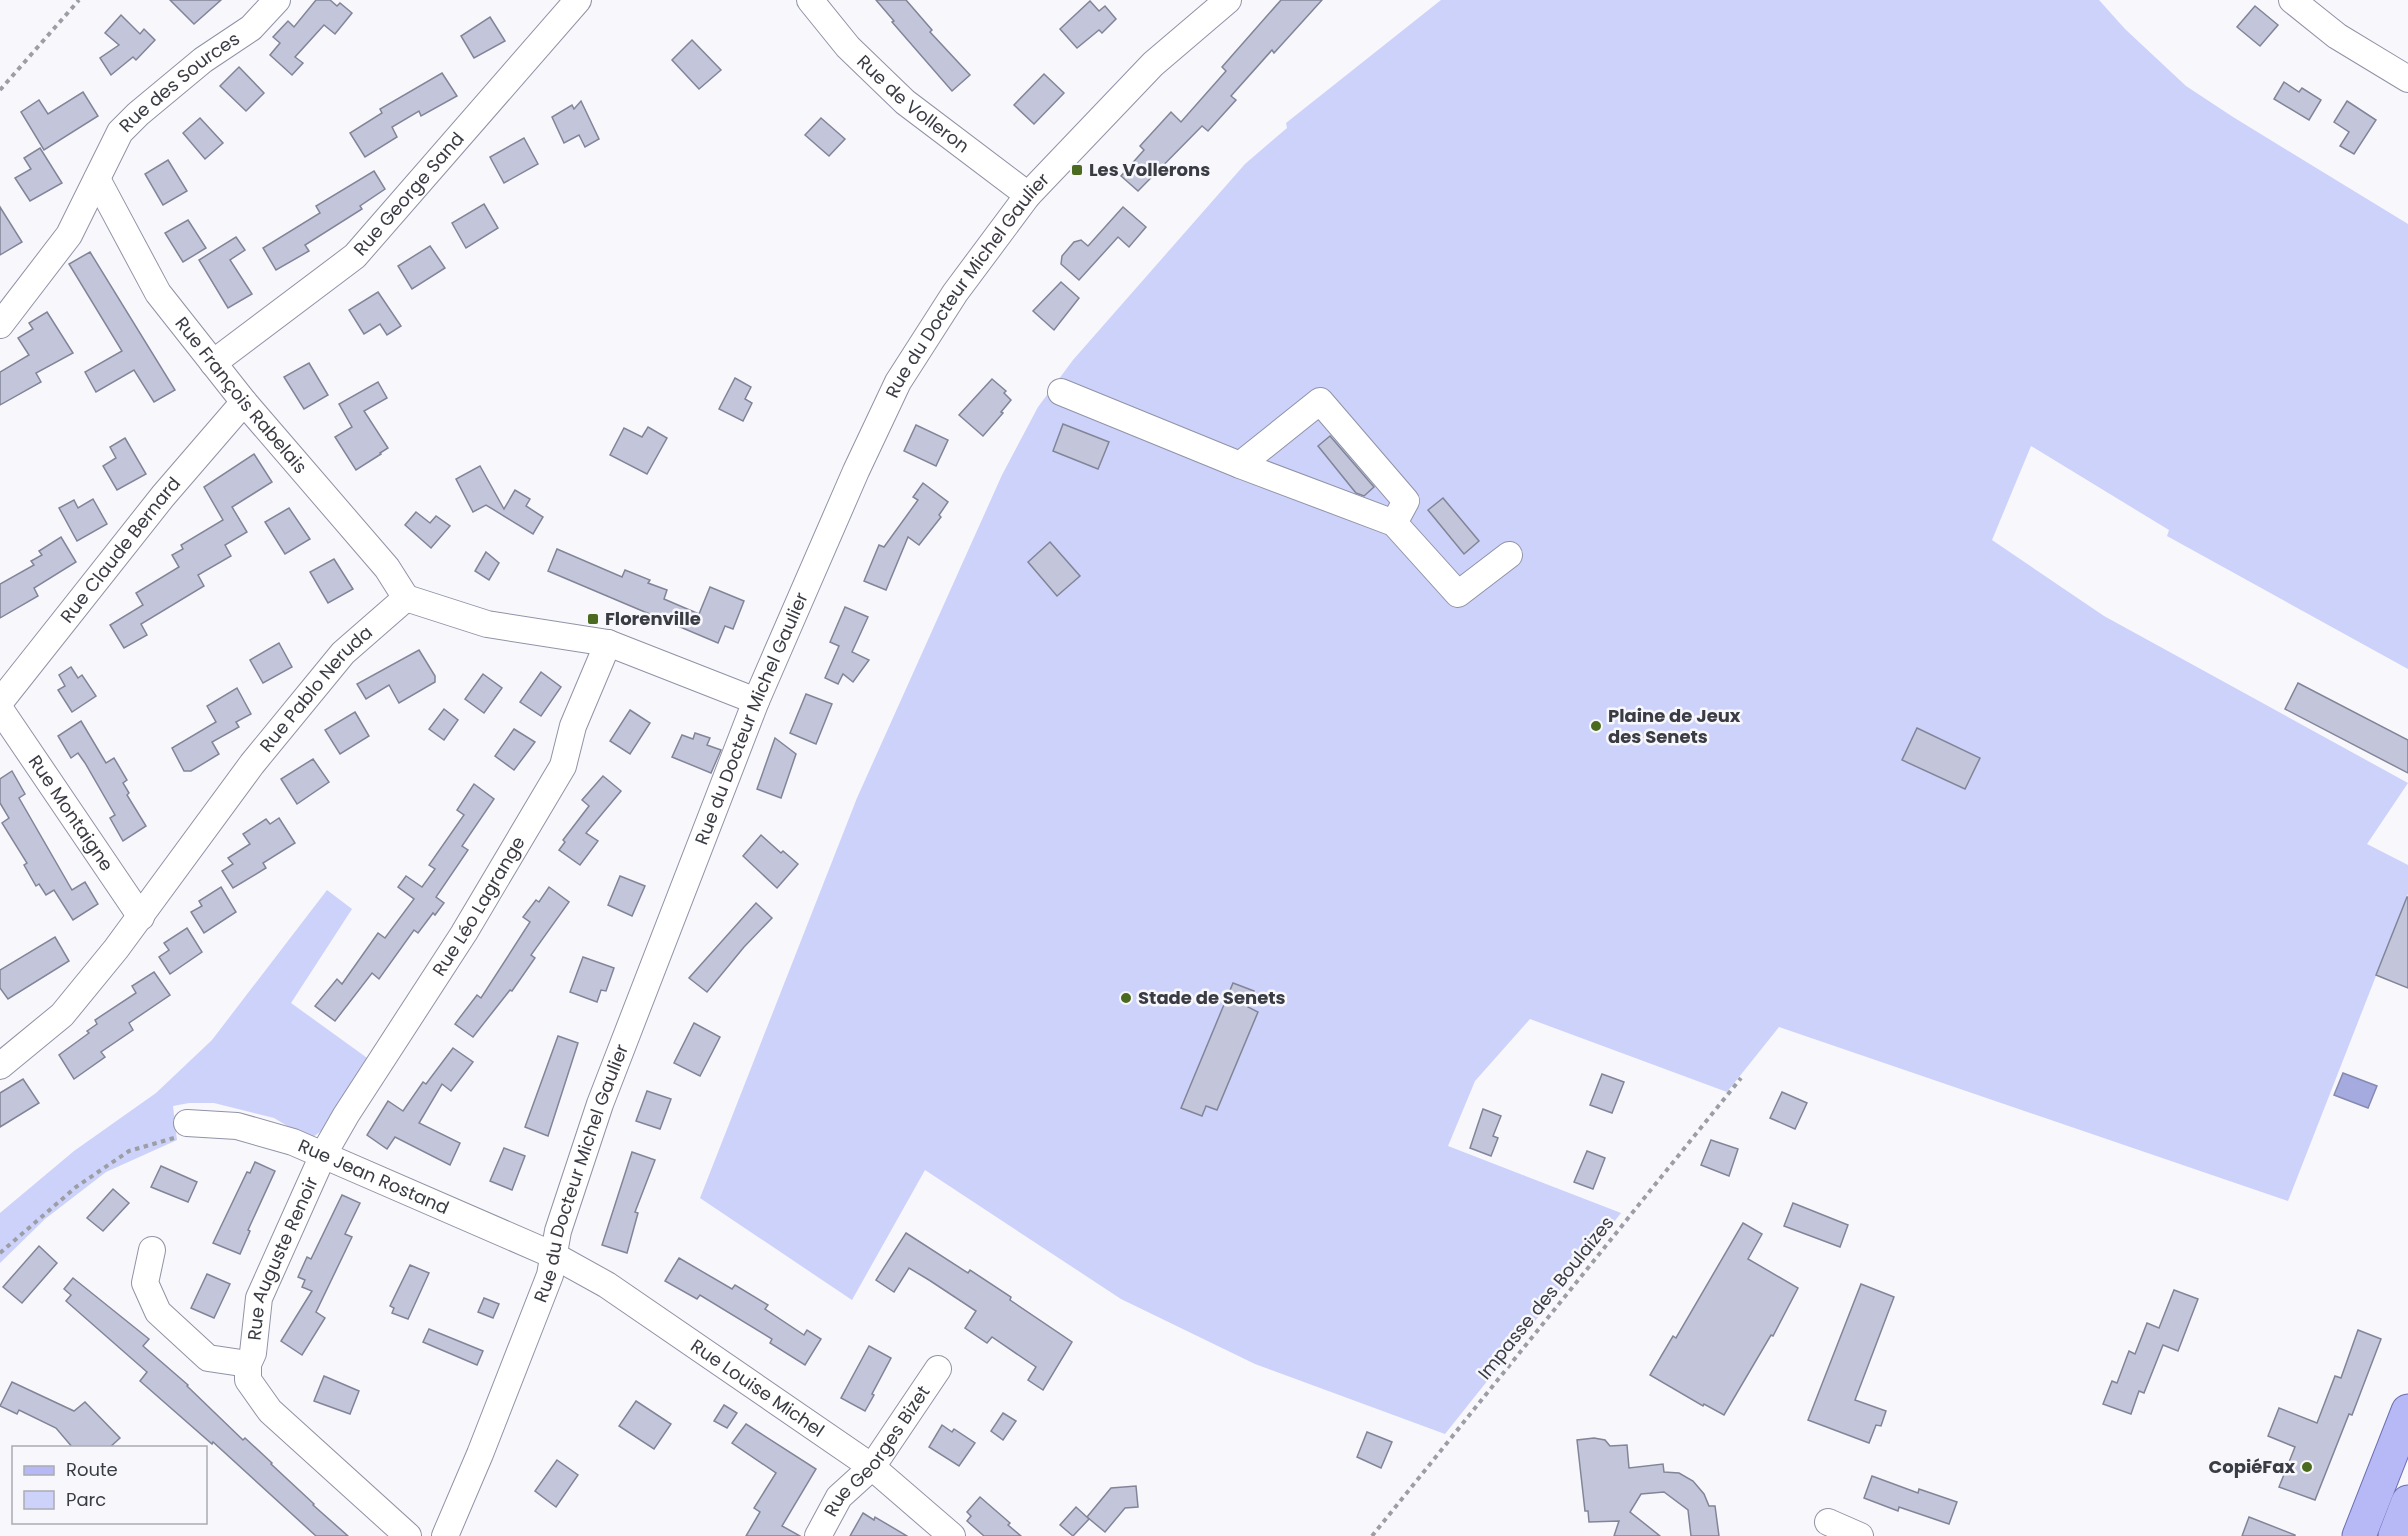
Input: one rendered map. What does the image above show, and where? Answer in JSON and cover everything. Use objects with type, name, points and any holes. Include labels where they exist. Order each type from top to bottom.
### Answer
[{"type":"main road","points":[[2360,1536],[2407,1416]]},
{"type":"main road","points":[[2395,1536],[2408,1502]]},
{"type":"street","name":"Rue des Sources","points":[[0,325],[69,235],[120,132],[138,114],[203,60],[251,28],[277,0]]},
{"type":"street","name":"Rue George Sand","points":[[213,363],[355,256],[578,0]]},
{"type":"street","name":"Rue de Volleron","points":[[810,0],[848,47],[905,102],[1028,195]]},
{"type":"street","name":"Rue du Docteur Michel Gaulier","points":[[445,1536],[480,1454],[550,1275],[558,1230],[600,1104],[756,701],[856,471],[898,382],[955,293],[1028,195],[1153,64],[1228,0]]},
{"type":"street","points":[[2292,0],[2337,36],[2408,79]]},
{"type":"street","name":"Rue François Rabelais","points":[[97,179],[158,293],[244,402],[387,568],[406,598]]},
{"type":"street","points":[[1061,392],[1240,465],[1394,523],[1458,594],[1509,555]]},
{"type":"street","points":[[1240,465],[1320,401],[1406,501],[1394,523]]},
{"type":"street","name":"Rue Claude Bernard","points":[[0,702],[163,496],[244,402]]},
{"type":"street","points":[[406,598],[487,624],[608,644],[756,701]]},
{"type":"street","name":"Rue Pablo Neruda","points":[[0,1066],[62,1015],[141,917],[252,764],[335,663],[406,598]]},
{"type":"street","name":"Rue Léo Lagrange","points":[[323,1155],[346,1115],[464,933],[563,766],[573,726],[608,644]]},
{"type":"street","name":"Rue Montaigne","points":[[0,709],[141,917]]},
{"type":"street","name":"Rue Jean Rostand","points":[[187,1123],[237,1126],[293,1142],[552,1255]]},
{"type":"street","name":"Rue Auguste Renoir","points":[[323,1155],[260,1298],[253,1353],[248,1364],[248,1380],[270,1411],[408,1536]]},
{"type":"street","name":"Rue Auguste Renoir","points":[[152,1250],[145,1282],[158,1312],[208,1358],[248,1364]]},
{"type":"street","name":"Rue Louise Michel","points":[[552,1255],[607,1286],[872,1467],[952,1536]]},
{"type":"street","name":"Rue Georges Bizet","points":[[818,1536],[839,1497],[872,1467],[938,1369]]},
{"type":"street","points":[[2373,1536],[2388,1500],[2385,1470]]},
{"type":"street","points":[[1828,1522],[1860,1536]]},
{"type":"path","points":[[0,90],[79,0]]},
{"type":"path","name":"Impasse des Boulaizes","points":[[1372,1536],[1741,1078]]},
{"type":"path","points":[[0,1254],[76,1187],[129,1151],[183,1135],[187,1123]]},
{"type":"green space","name":"Plaine de Jeux des Senets","points":[[1441,0],[2099,0],[2125,29],[2186,86],[2408,224],[2408,669],[2167,536],[2169,530],[2031,446],[1992,540],[2104,616],[2408,783],[2367,844],[2408,865],[2408,894],[2288,1201],[1779,1027],[1727,1092],[1530,1019],[1475,1081],[1448,1146],[1621,1213],[1445,1434],[1255,1364],[1121,1299],[925,1170],[852,1300],[700,1198],[857,798],[1002,475],[1038,407],[1073,360],[1245,164],[1287,128],[1286,123]]},
{"type":"green space","points":[[327,890],[352,909],[291,1003],[370,1060],[324,1129],[313,1137],[301,1134],[274,1118],[214,1103],[189,1103],[173,1106],[177,1140],[106,1172],[45,1219],[0,1263],[0,1213],[74,1151],[156,1093],[212,1040]]},
{"type":"shaded area","points":[[2343,1073],[2377,1086],[2368,1108],[2334,1095]]},
{"type":"building","points":[[170,0],[221,0],[194,24]]},
{"type":"building","points":[[316,0],[330,0],[337,6],[340,3],[352,13],[335,34],[324,25],[295,57],[303,63],[292,75],[270,55],[280,43],[273,37],[288,21],[294,27]]},
{"type":"building","points":[[876,0],[906,0],[932,30],[930,32],[970,75],[952,91],[892,22],[894,21]]},
{"type":"building","points":[[1281,0],[1322,0],[1274,53],[1272,50],[1231,96],[1236,100],[1208,131],[1202,126],[1138,191],[1121,176],[1144,150],[1140,146],[1171,112],[1181,122],[1226,71],[1222,67]]},
{"type":"building","points":[[1090,1],[1099,11],[1105,6],[1116,19],[1102,33],[1099,30],[1077,48],[1060,29]]},
{"type":"building","points":[[2255,6],[2278,25],[2260,46],[2237,27]]},
{"type":"building","points":[[121,15],[140,34],[144,29],[155,40],[136,60],[133,57],[111,75],[100,58],[119,45],[105,33]]},
{"type":"building","points":[[490,17],[505,41],[474,58],[461,36]]},
{"type":"building","points":[[692,40],[721,70],[699,89],[672,60]]},
{"type":"building","points":[[239,67],[264,93],[246,111],[220,86]]},
{"type":"building","points":[[442,73],[457,96],[421,116],[419,111],[392,127],[397,137],[365,157],[350,133],[382,113],[380,109]]},
{"type":"building","points":[[1044,74],[1064,93],[1034,124],[1014,105]]},
{"type":"building","points":[[2284,82],[2299,92],[2302,88],[2321,100],[2309,120],[2274,99]]},
{"type":"building","points":[[83,92],[98,116],[44,150],[21,112],[39,100],[48,114]]},
{"type":"building","points":[[581,101],[599,139],[585,147],[579,135],[564,143],[552,117],[572,105],[574,109]]},
{"type":"building","points":[[2347,101],[2376,120],[2354,154],[2340,146],[2349,132],[2334,122]]},
{"type":"building","points":[[200,118],[223,143],[205,159],[183,133]]},
{"type":"building","points":[[821,118],[845,139],[829,156],[805,135]]},
{"type":"building","points":[[524,138],[538,164],[504,183],[490,157]]},
{"type":"building","points":[[40,148],[62,183],[30,201],[15,178],[31,169],[24,158]]},
{"type":"building","points":[[168,160],[187,191],[163,205],[145,174]]},
{"type":"building","points":[[374,171],[385,189],[360,206],[362,209],[305,245],[309,251],[276,270],[263,248],[320,213],[316,206]]},
{"type":"building","points":[[484,204],[498,228],[466,248],[452,223]]},
{"type":"building","points":[[0,207],[22,242],[0,255]]},
{"type":"building","points":[[1123,207],[1146,227],[1129,247],[1118,237],[1079,280],[1061,264],[1062,256],[1074,242],[1081,240],[1088,246]]},
{"type":"building","points":[[188,220],[206,248],[183,262],[165,233]]},
{"type":"building","points":[[236,237],[245,250],[230,260],[252,294],[228,308],[199,260]]},
{"type":"building","points":[[430,246],[445,268],[412,289],[398,266]]},
{"type":"building","points":[[90,252],[175,390],[154,402],[134,370],[96,392],[85,372],[122,351],[69,264]]},
{"type":"building","points":[[1061,282],[1079,298],[1054,330],[1033,311]]},
{"type":"building","points":[[378,292],[401,326],[387,335],[380,324],[364,334],[349,310]]},
{"type":"building","points":[[47,312],[73,353],[36,373],[41,382],[0,405],[0,372],[29,355],[18,338],[33,329],[29,323]]},
{"type":"building","points":[[309,363],[328,395],[304,409],[284,377]]},
{"type":"building","points":[[735,378],[751,387],[745,399],[752,403],[743,421],[719,409]]},
{"type":"building","points":[[992,379],[1006,391],[1004,393],[1011,400],[983,436],[959,415]]},
{"type":"building","points":[[378,382],[387,398],[364,411],[388,448],[356,470],[335,437],[352,427],[339,404]]},
{"type":"building","points":[[1063,424],[1109,442],[1098,469],[1053,451]]},
{"type":"building","points":[[916,425],[948,440],[936,466],[904,451]]},
{"type":"building","points":[[648,427],[667,438],[647,474],[610,455],[624,428],[642,437]]},
{"type":"building","points":[[1330,436],[1374,487],[1364,496],[1356,493],[1318,446]]},
{"type":"building","points":[[125,438],[146,474],[117,490],[103,466],[116,458],[110,447]]},
{"type":"building","points":[[254,454],[272,482],[232,507],[247,532],[225,545],[231,556],[198,575],[204,586],[141,624],[147,635],[124,648],[110,625],[143,605],[136,593],[179,567],[172,555],[183,549],[181,545],[223,520],[204,487]]},
{"type":"building","points":[[480,466],[504,509],[515,490],[530,499],[526,506],[543,517],[533,534],[486,505],[473,512],[456,479]]},
{"type":"building","points":[[923,483],[948,502],[939,515],[941,517],[919,545],[908,537],[886,590],[864,581],[879,545],[884,547],[918,500],[913,497]]},
{"type":"building","points":[[1443,498],[1479,541],[1464,554],[1428,510]]},
{"type":"building","points":[[93,499],[107,524],[77,541],[59,508],[74,500],[78,508]]},
{"type":"building","points":[[289,508],[310,539],[285,554],[265,522]]},
{"type":"building","points":[[416,512],[430,523],[436,516],[450,526],[431,548],[405,525]]},
{"type":"building","points":[[61,537],[76,562],[34,588],[38,596],[0,618],[0,584],[34,565],[31,561],[42,555],[39,551]]},
{"type":"building","points":[[1050,542],[1080,576],[1057,596],[1028,562]]},
{"type":"building","points":[[557,549],[622,577],[625,570],[650,580],[648,583],[667,590],[664,599],[699,614],[710,587],[744,601],[733,629],[725,626],[718,643],[548,571]]},
{"type":"building","points":[[486,552],[499,563],[489,580],[475,571]]},
{"type":"building","points":[[334,559],[353,589],[328,603],[310,572]]},
{"type":"building","points":[[845,607],[868,617],[852,652],[869,660],[853,682],[843,674],[838,684],[825,678],[839,646],[830,642]]},
{"type":"building","points":[[279,643],[292,667],[263,683],[250,660]]},
{"type":"building","points":[[419,650],[435,676],[435,682],[399,703],[389,685],[366,699],[357,684]]},
{"type":"building","points":[[71,667],[78,678],[82,675],[96,696],[72,712],[58,690],[65,686],[59,675]]},
{"type":"building","points":[[541,672],[561,687],[541,716],[520,702]]},
{"type":"building","points":[[483,674],[502,688],[484,713],[465,699]]},
{"type":"building","points":[[2298,683],[2408,740],[2408,773],[2285,709]]},
{"type":"building","points":[[237,688],[251,714],[236,722],[239,727],[212,742],[219,754],[191,771],[184,771],[172,748],[216,722],[207,706]]},
{"type":"building","points":[[806,694],[832,704],[816,744],[790,733]]},
{"type":"building","points":[[444,709],[458,720],[444,740],[429,729]]},
{"type":"building","points":[[630,710],[650,723],[630,754],[610,741]]},
{"type":"building","points":[[355,712],[369,736],[340,754],[325,730]]},
{"type":"building","points":[[81,721],[106,763],[114,758],[127,780],[123,783],[129,793],[127,795],[146,826],[123,841],[110,818],[115,815],[85,763],[78,753],[71,758],[58,736]]},
{"type":"building","points":[[1917,728],[1980,758],[1965,789],[1902,760]]},
{"type":"building","points":[[514,729],[535,742],[514,770],[495,756]]},
{"type":"building","points":[[695,733],[710,738],[707,745],[721,750],[711,773],[672,757],[682,735],[693,739]]},
{"type":"building","points":[[775,738],[796,754],[781,798],[757,789]]},
{"type":"building","points":[[313,759],[329,782],[297,804],[281,779]]},
{"type":"building","points":[[12,771],[25,794],[19,798],[72,890],[85,882],[98,904],[73,920],[54,890],[46,895],[39,884],[36,886],[24,865],[27,863],[2,823],[9,818],[0,803],[0,779]]},
{"type":"building","points":[[603,776],[621,791],[586,833],[598,841],[580,865],[559,850],[565,842],[563,840],[589,806],[582,800]]},
{"type":"building","points":[[474,784],[494,799],[462,846],[468,850],[436,897],[444,903],[418,933],[414,930],[379,979],[372,973],[335,1021],[315,1006],[337,979],[342,984],[378,933],[385,938],[414,899],[398,887],[406,876],[422,887],[435,869],[429,865],[464,815],[457,810]]},
{"type":"building","points":[[279,818],[295,843],[263,863],[266,868],[233,888],[222,871],[233,864],[228,858],[250,844],[243,834],[266,819],[270,824]]},
{"type":"building","points":[[761,835],[781,853],[783,851],[798,864],[777,888],[743,856]]},
{"type":"building","points":[[620,876],[645,886],[632,916],[608,905]]},
{"type":"building","points":[[221,887],[236,912],[204,933],[191,912],[202,906],[199,901]]},
{"type":"building","points":[[549,887],[569,902],[531,955],[535,958],[512,991],[510,990],[473,1037],[455,1024],[477,995],[481,998],[530,922],[523,917],[536,900],[539,902]]},
{"type":"building","points":[[2408,897],[2408,988],[2376,975]]},
{"type":"building","points":[[756,903],[772,918],[744,947],[707,992],[689,978]]},
{"type":"building","points":[[187,928],[202,952],[170,974],[159,957],[169,950],[164,943]]},
{"type":"building","points":[[55,937],[69,961],[8,999],[0,988],[0,970]]},
{"type":"building","points":[[583,957],[614,968],[606,991],[601,990],[597,1002],[570,992]]},
{"type":"building","points":[[154,972],[170,995],[129,1023],[133,1030],[101,1052],[105,1057],[74,1079],[59,1055],[89,1033],[87,1031],[97,1024],[95,1020],[136,993],[132,986]]},
{"type":"building","points":[[1233,983],[1254,991],[1248,1007],[1258,1012],[1217,1110],[1206,1106],[1202,1116],[1181,1108]]},
{"type":"building","points":[[694,1023],[720,1037],[700,1076],[674,1063]]},
{"type":"building","points":[[558,1036],[578,1043],[548,1136],[525,1127]]},
{"type":"building","points":[[453,1048],[473,1062],[451,1091],[442,1084],[419,1123],[460,1143],[450,1165],[395,1137],[387,1149],[367,1135],[388,1101],[403,1111],[423,1082],[426,1084]]},
{"type":"building","points":[[1602,1074],[1624,1082],[1612,1113],[1590,1105]]},
{"type":"building","points":[[23,1079],[39,1103],[0,1127],[0,1093]]},
{"type":"building","points":[[647,1091],[671,1099],[660,1129],[636,1121]]},
{"type":"building","points":[[1782,1092],[1807,1103],[1795,1129],[1770,1118]]},
{"type":"building","points":[[1483,1109],[1501,1116],[1493,1136],[1498,1138],[1491,1156],[1470,1148]]},
{"type":"building","points":[[1711,1140],[1738,1149],[1729,1176],[1701,1165]]},
{"type":"building","points":[[504,1148],[525,1156],[512,1190],[490,1181]]},
{"type":"building","points":[[1587,1151],[1605,1158],[1593,1189],[1574,1182]]},
{"type":"building","points":[[632,1152],[655,1160],[635,1212],[638,1213],[627,1253],[602,1245]]},
{"type":"building","points":[[255,1162],[275,1171],[248,1230],[250,1231],[240,1254],[213,1243],[247,1172],[250,1173]]},
{"type":"building","points":[[161,1166],[197,1182],[188,1202],[151,1187]]},
{"type":"building","points":[[113,1189],[129,1203],[103,1231],[87,1218]]},
{"type":"building","points":[[342,1195],[360,1203],[345,1234],[352,1237],[316,1312],[325,1318],[302,1355],[281,1341],[312,1291],[302,1287],[305,1280],[298,1277],[307,1257],[311,1259]]},
{"type":"building","points":[[1793,1203],[1848,1225],[1840,1247],[1784,1226]]},
{"type":"building","points":[[1743,1223],[1762,1234],[1748,1259],[1798,1288],[1773,1336],[1771,1335],[1724,1415],[1704,1404],[1703,1406],[1650,1375],[1673,1336],[1676,1338]]},
{"type":"building","points":[[906,1233],[968,1273],[970,1270],[1072,1342],[1043,1390],[1028,1380],[1036,1367],[992,1337],[987,1343],[965,1328],[976,1311],[929,1280],[909,1268],[894,1292],[876,1280]]},
{"type":"building","points":[[39,1246],[57,1263],[22,1303],[3,1287]]},
{"type":"building","points":[[679,1258],[732,1289],[735,1285],[768,1305],[765,1309],[804,1335],[807,1330],[821,1339],[805,1365],[770,1343],[772,1339],[700,1295],[697,1299],[665,1281]]},
{"type":"building","points":[[410,1265],[429,1273],[408,1319],[392,1313],[394,1308],[390,1306]]},
{"type":"building","points":[[207,1274],[230,1284],[214,1318],[191,1308]]},
{"type":"building","points":[[73,1278],[149,1339],[143,1346],[188,1385],[243,1440],[245,1438],[348,1536],[316,1536],[213,1442],[212,1444],[140,1381],[147,1372],[66,1301],[71,1295],[64,1289]]},
{"type":"building","points":[[1861,1284],[1894,1297],[1855,1400],[1886,1411],[1881,1426],[1876,1425],[1869,1443],[1808,1420]]},
{"type":"building","points":[[2174,1290],[2198,1299],[2178,1351],[2163,1345],[2144,1393],[2139,1391],[2131,1414],[2103,1404],[2112,1381],[2117,1383],[2129,1351],[2135,1354],[2147,1323],[2159,1328]]},
{"type":"building","points":[[484,1298],[499,1304],[493,1318],[478,1312]]},
{"type":"building","points":[[429,1329],[483,1351],[477,1365],[423,1342]]},
{"type":"building","points":[[2358,1330],[2381,1339],[2352,1415],[2349,1414],[2315,1500],[2279,1487],[2295,1447],[2268,1436],[2279,1408],[2317,1423],[2335,1376],[2341,1378]]},
{"type":"building","points":[[869,1346],[891,1358],[865,1411],[841,1398]]},
{"type":"building","points":[[324,1376],[359,1391],[350,1414],[314,1401]]},
{"type":"building","points":[[12,1382],[74,1411],[85,1402],[120,1438],[111,1446],[71,1446],[56,1428],[19,1410],[17,1414],[0,1406]]},
{"type":"building","points":[[636,1401],[671,1424],[654,1449],[619,1426]]},
{"type":"building","points":[[724,1405],[737,1413],[727,1428],[714,1421]]},
{"type":"building","points":[[1003,1413],[1016,1421],[1003,1440],[991,1431]]},
{"type":"building","points":[[746,1424],[816,1469],[782,1526],[800,1536],[746,1536],[760,1512],[754,1508],[776,1473],[732,1443]]},
{"type":"building","points":[[942,1425],[952,1432],[954,1429],[975,1443],[959,1466],[929,1447]]},
{"type":"building","points":[[1367,1432],[1392,1442],[1381,1468],[1357,1457]]},
{"type":"building","points":[[1594,1438],[1605,1440],[1610,1446],[1627,1445],[1629,1468],[1663,1464],[1664,1472],[1679,1473],[1693,1481],[1704,1494],[1709,1506],[1715,1506],[1719,1536],[1691,1536],[1688,1510],[1664,1492],[1641,1494],[1630,1512],[1660,1536],[1614,1536],[1619,1521],[1589,1522],[1588,1511],[1585,1511],[1577,1440]]},
{"type":"building","points":[[557,1460],[578,1475],[556,1507],[535,1491]]},
{"type":"building","points":[[1872,1476],[1918,1493],[1919,1489],[1957,1502],[1949,1524],[1899,1507],[1898,1511],[1864,1498]]},
{"type":"building","points":[[1136,1486],[1138,1507],[1125,1508],[1105,1532],[1087,1517],[1111,1488]]},
{"type":"building","points":[[980,1497],[1010,1523],[1008,1525],[1021,1536],[984,1536],[967,1521],[971,1516],[967,1512]]},
{"type":"building","points":[[1076,1507],[1089,1519],[1073,1536],[1060,1525]]},
{"type":"building","points":[[863,1513],[874,1520],[875,1517],[907,1536],[850,1536]]},
{"type":"building","points":[[2249,1517],[2295,1535],[2295,1536],[2242,1536]]},
{"type":"place","name":"Les Vollerons","points":[[1077,170]]},
{"type":"place","name":"Florenville","points":[[593,619]]},
{"type":"place","name":"Plaine de Jeux des Senets","points":[[1596,726]]},
{"type":"place","name":"Stade de Senets","points":[[1126,998]]},
{"type":"place","name":"CopiéFax","points":[[2307,1467]]}]
